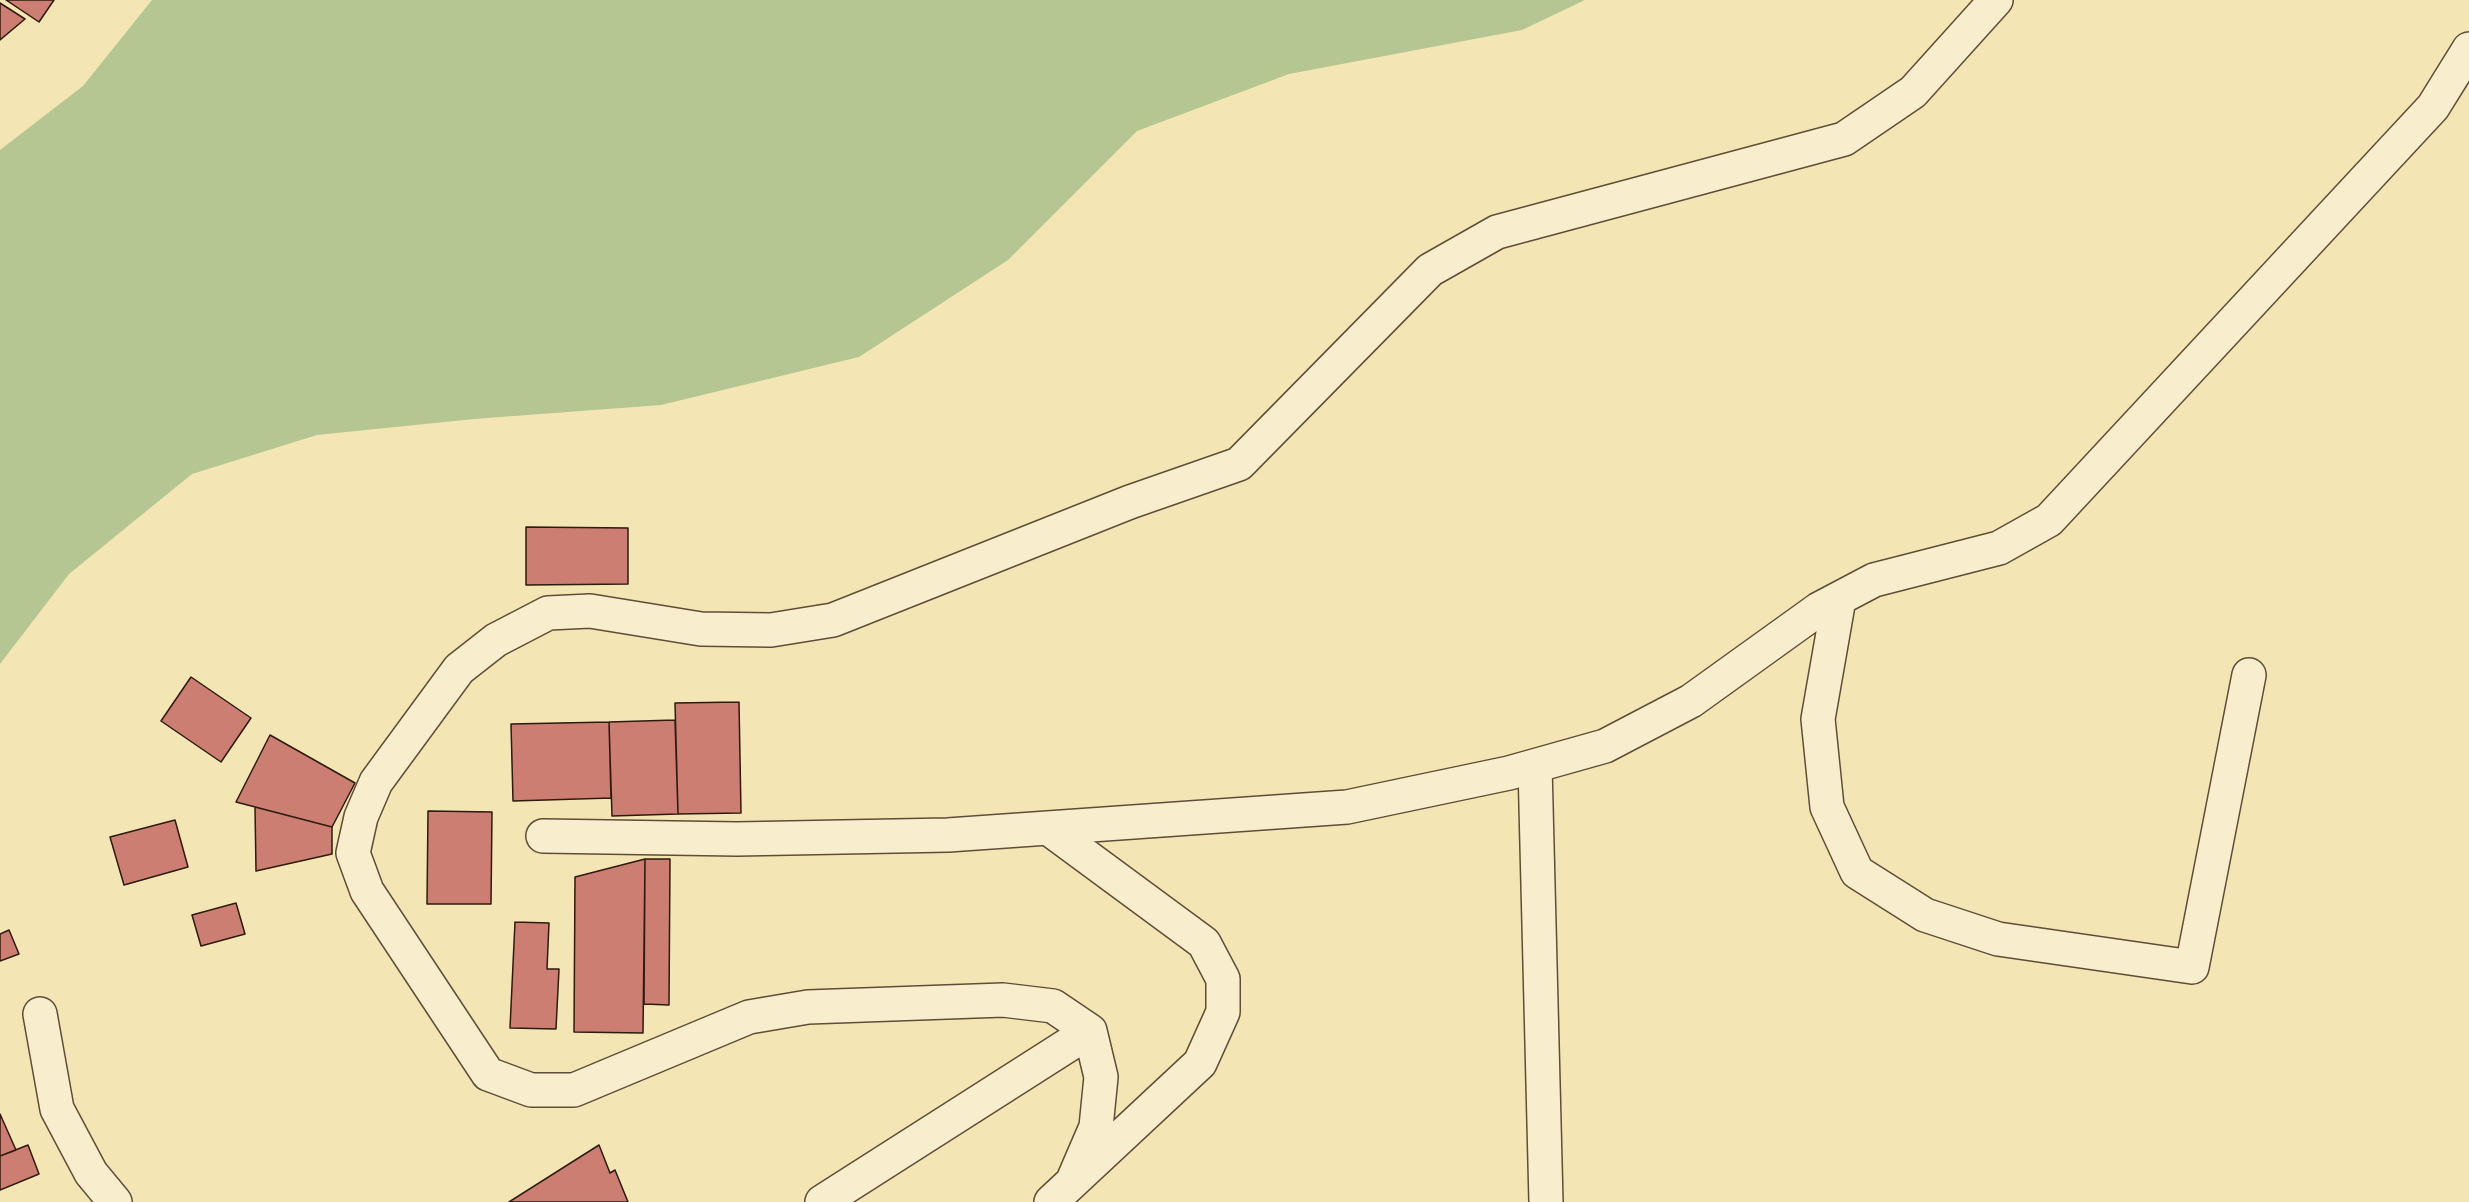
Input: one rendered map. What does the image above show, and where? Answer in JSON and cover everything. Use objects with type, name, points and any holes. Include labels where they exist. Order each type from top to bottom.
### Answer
[{"type":"street","points":[[1074,1178],[1096,1127],[1101,1077],[1090,1031],[1053,1006],[1003,1000],[807,1007],[749,1017],[574,1090],[531,1090],[488,1074],[367,891],[353,853],[361,817],[376,782],[459,669],[496,640],[548,613],[590,611],[701,629],[771,630],[833,620],[1130,502],[1239,464],[1430,270],[1497,232],[1844,140],[1913,92],[1996,0]]},
{"type":"street","points":[[543,836],[749,838],[948,835],[1347,807],[1535,766],[1605,746],[1691,701],[1819,609],[1874,580],[1999,548],[2049,520],[2433,107],[2469,49]]},
{"type":"street","points":[[1839,599],[1818,719],[1827,807],[1857,872],[1925,915],[1998,939],[2192,967],[2249,675]]},
{"type":"street","points":[[1535,766],[1546,1202]]},
{"type":"street","points":[[1048,828],[1204,943],[1223,979],[1223,1012],[1200,1063],[1074,1178],[1051,1202]]},
{"type":"street","points":[[40,1014],[57,1108],[91,1173],[115,1202]]},
{"type":"street","points":[[822,1202],[1090,1031]]},
{"type":"green space","points":[[152,0],[1585,0],[1522,30],[1289,74],[1137,131],[1008,260],[859,357],[661,405],[474,419],[317,435],[192,474],[69,574],[0,664],[0,150],[83,86]]},
{"type":"building","points":[[6,0],[54,0],[39,22]]},
{"type":"building","points":[[0,3],[25,19],[0,40]]},
{"type":"building","points":[[526,527],[628,528],[628,584],[526,585]]},
{"type":"building","points":[[191,677],[251,718],[221,762],[161,721]]},
{"type":"building","points":[[739,702],[741,813],[678,814],[675,703]]},
{"type":"building","points":[[675,720],[678,814],[612,816],[609,722]]},
{"type":"building","points":[[609,722],[611,798],[513,801],[511,724]]},
{"type":"building","points":[[270,735],[355,783],[332,827],[236,802]]},
{"type":"building","points":[[255,807],[332,827],[332,854],[256,871]]},
{"type":"building","points":[[428,811],[492,812],[491,904],[427,904]]},
{"type":"building","points":[[175,820],[188,867],[124,885],[110,837]]},
{"type":"building","points":[[645,859],[670,859],[669,1005],[644,1004]]},
{"type":"building","points":[[645,859],[643,1033],[574,1032],[575,877]]},
{"type":"building","points":[[236,903],[245,934],[201,946],[192,915]]},
{"type":"building","points":[[515,922],[549,923],[547,969],[559,969],[556,1029],[510,1028]]},
{"type":"building","points":[[9,930],[19,954],[0,961],[0,934]]},
{"type":"building","points":[[0,1114],[16,1150],[0,1156]]},
{"type":"building","points":[[28,1145],[39,1174],[0,1190],[0,1156]]},
{"type":"building","points":[[599,1145],[610,1173],[615,1170],[628,1202],[509,1202]]}]
